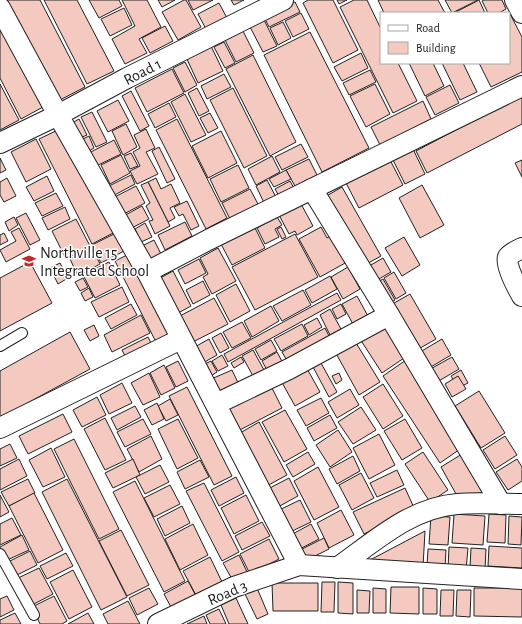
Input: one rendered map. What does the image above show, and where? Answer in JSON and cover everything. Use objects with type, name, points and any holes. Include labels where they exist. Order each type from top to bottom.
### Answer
[{"type":"street","name":"Road 1","points":[[0,142],[58,115],[127,78],[283,0]]},
{"type":"street","points":[[515,0],[522,13]]},
{"type":"street","points":[[0,8],[58,115],[147,272],[299,565],[522,579]]},
{"type":"street","points":[[147,272],[208,240],[522,86]]},
{"type":"street","points":[[312,189],[389,315],[501,504]]},
{"type":"street","points":[[522,248],[509,255],[507,261],[508,267],[522,296]]},
{"type":"street","points":[[216,404],[295,366],[389,315]]},
{"type":"street","points":[[0,428],[181,339]]},
{"type":"street","points":[[337,568],[388,532],[419,513],[435,508],[458,504],[522,504]]},
{"type":"street","name":"Road 3","points":[[158,624],[234,587],[299,565]]},
{"type":"lane","points":[[0,346],[22,332]]},
{"type":"lane","points":[[0,554],[34,615]]},
{"type":"building","points":[[5,0],[40,0],[85,87],[58,101]]},
{"type":"building","points":[[44,0],[77,0],[114,71],[87,84]]},
{"type":"building","points":[[89,0],[119,0],[122,6],[99,18]]},
{"type":"building","points":[[122,0],[147,0],[161,27],[139,39],[147,53],[125,64],[112,39],[135,26]]},
{"type":"building","points":[[158,0],[175,0],[162,7]]},
{"type":"building","points":[[186,0],[201,27],[178,40],[162,12]]},
{"type":"building","points":[[188,0],[213,0],[193,10]]},
{"type":"building","points":[[231,0],[244,0],[234,5]]},
{"type":"building","points":[[308,0],[333,0],[358,50],[333,63],[303,3]]},
{"type":"building","points":[[337,0],[347,0],[339,4]]},
{"type":"building","points":[[354,0],[367,0],[380,27],[380,64],[398,64],[417,101],[393,113],[340,7]]},
{"type":"building","points":[[378,0],[438,0],[444,12],[384,12]]},
{"type":"building","points":[[445,0],[478,0],[454,12],[451,12]]},
{"type":"building","points":[[479,0],[485,12],[456,12]]},
{"type":"building","points":[[502,0],[506,9],[501,12],[488,12],[482,1]]},
{"type":"building","points":[[295,2],[300,12],[269,27],[264,17]]},
{"type":"building","points":[[219,3],[227,18],[206,29],[198,14]]},
{"type":"building","points":[[124,8],[132,25],[110,36],[101,19]]},
{"type":"building","points":[[301,13],[309,29],[293,37],[285,21]]},
{"type":"building","points":[[510,14],[522,37],[522,72],[491,87],[480,64],[510,64]]},
{"type":"building","points":[[264,20],[277,46],[263,52],[250,27]]},
{"type":"building","points":[[283,22],[291,38],[278,45],[270,28]]},
{"type":"building","points":[[0,25],[43,107],[21,119],[0,78]]},
{"type":"building","points":[[165,26],[173,41],[150,53],[142,38]]},
{"type":"building","points":[[243,31],[254,53],[236,62],[225,40]]},
{"type":"building","points":[[310,32],[369,148],[322,172],[264,55]]},
{"type":"building","points":[[224,42],[235,63],[225,68],[214,47]]},
{"type":"building","points":[[210,44],[223,71],[198,83],[186,57]]},
{"type":"building","points":[[361,53],[368,68],[342,81],[334,67]]},
{"type":"building","points":[[253,55],[296,142],[270,156],[226,69]]},
{"type":"building","points":[[185,62],[197,85],[185,92],[173,68]]},
{"type":"building","points":[[409,64],[433,64],[444,86],[425,96]]},
{"type":"building","points":[[442,64],[463,64],[477,92],[460,100]]},
{"type":"building","points":[[172,69],[184,93],[147,112],[135,88]]},
{"type":"building","points":[[370,70],[376,82],[349,95],[343,83]]},
{"type":"building","points":[[224,74],[231,87],[207,99],[201,86]]},
{"type":"building","points":[[0,84],[19,120],[0,130]]},
{"type":"building","points":[[375,84],[390,114],[366,127],[350,96]]},
{"type":"building","points":[[450,85],[459,103],[435,115],[426,97]]},
{"type":"building","points":[[197,88],[209,111],[199,116],[188,93]]},
{"type":"building","points":[[233,88],[267,156],[244,168],[210,100]]},
{"type":"building","points":[[131,91],[149,126],[140,131],[122,96]]},
{"type":"building","points":[[185,94],[206,135],[191,142],[171,102]]},
{"type":"building","points":[[522,95],[522,124],[427,173],[416,151]]},
{"type":"building","points":[[118,100],[129,121],[108,132],[97,111]]},
{"type":"building","points":[[423,101],[431,119],[380,145],[371,127]]},
{"type":"building","points":[[169,103],[176,117],[155,128],[148,114]]},
{"type":"building","points":[[92,112],[107,142],[96,147],[81,117]]},
{"type":"building","points":[[210,113],[218,128],[208,133],[200,118]]},
{"type":"building","points":[[79,119],[87,135],[80,138],[72,123]]},
{"type":"building","points":[[177,119],[227,218],[206,229],[156,130]]},
{"type":"building","points":[[126,124],[137,147],[123,155],[112,131]]},
{"type":"building","points":[[62,128],[115,232],[92,244],[39,139]]},
{"type":"building","points":[[146,129],[155,148],[146,152],[158,174],[137,184],[130,171],[140,166],[133,152],[140,148],[134,135]]},
{"type":"building","points":[[221,131],[237,163],[208,178],[192,146]]},
{"type":"building","points":[[89,136],[94,148],[87,152],[81,140]]},
{"type":"building","points":[[36,139],[51,169],[26,182],[11,152]]},
{"type":"building","points":[[114,140],[121,154],[94,167],[87,154]]},
{"type":"building","points":[[301,144],[308,157],[282,170],[275,157]]},
{"type":"building","points":[[159,147],[175,179],[167,183],[152,151]]},
{"type":"building","points":[[413,149],[425,174],[405,184],[393,160]]},
{"type":"building","points":[[131,153],[138,166],[130,169],[124,156]]},
{"type":"building","points":[[121,155],[130,173],[110,184],[101,165]]},
{"type":"building","points":[[272,156],[280,172],[256,185],[248,169]]},
{"type":"building","points":[[0,158],[6,170],[0,173]]},
{"type":"building","points":[[309,159],[317,175],[295,186],[286,170]]},
{"type":"building","points":[[390,160],[403,185],[359,208],[346,183]]},
{"type":"building","points":[[522,160],[522,177],[515,163]]},
{"type":"building","points":[[238,165],[249,188],[221,202],[210,179]]},
{"type":"building","points":[[286,170],[291,179],[274,187],[269,179]]},
{"type":"building","points":[[131,175],[135,184],[109,198],[105,188]]},
{"type":"building","points":[[47,176],[54,191],[34,201],[26,187]]},
{"type":"building","points":[[7,178],[16,196],[4,202],[0,195],[0,182]]},
{"type":"building","points":[[156,178],[161,189],[171,184],[180,203],[170,208],[175,218],[168,222],[148,182]]},
{"type":"building","points":[[267,180],[278,201],[266,207],[256,186]]},
{"type":"building","points":[[290,181],[295,190],[280,198],[275,189]]},
{"type":"building","points":[[148,182],[170,226],[155,234],[149,221],[153,220],[146,206],[150,203],[141,185]]},
{"type":"building","points":[[422,185],[444,225],[420,238],[399,198]]},
{"type":"building","points":[[136,186],[145,203],[118,217],[109,200]]},
{"type":"building","points":[[342,187],[381,256],[363,266],[323,198]]},
{"type":"building","points":[[250,189],[258,204],[230,219],[222,203]]},
{"type":"building","points":[[56,193],[63,206],[42,216],[35,203]]},
{"type":"building","points":[[187,201],[199,226],[191,230],[183,214],[179,216],[174,207]]},
{"type":"building","points":[[301,204],[313,226],[297,235],[295,231],[289,234],[279,215]]},
{"type":"building","points":[[142,206],[149,219],[126,231],[120,218]]},
{"type":"building","points":[[65,207],[70,219],[48,230],[42,218]]},
{"type":"building","points":[[26,213],[40,240],[30,245],[16,218]]},
{"type":"building","points":[[14,217],[18,225],[9,231],[5,222]]},
{"type":"building","points":[[277,217],[282,225],[275,229],[279,237],[265,244],[257,228]]},
{"type":"building","points":[[76,219],[90,246],[66,259],[52,231]]},
{"type":"building","points":[[185,222],[192,236],[165,250],[158,235]]},
{"type":"building","points":[[145,223],[152,237],[141,242],[135,229]]},
{"type":"building","points":[[254,226],[265,248],[232,265],[221,244]]},
{"type":"building","points":[[281,227],[286,237],[282,239],[277,229]]},
{"type":"building","points":[[321,227],[327,238],[332,235],[347,262],[320,277],[299,239]]},
{"type":"building","points":[[19,228],[30,249],[6,262],[0,250],[16,241],[11,232]]},
{"type":"building","points":[[4,233],[8,241],[0,245],[0,235]]},
{"type":"building","points":[[116,233],[124,251],[101,263],[92,245]]},
{"type":"building","points":[[295,234],[318,277],[255,310],[232,267]]},
{"type":"building","points":[[404,237],[420,265],[402,276],[385,248]]},
{"type":"building","points":[[154,240],[161,254],[143,264],[136,249]]},
{"type":"building","points":[[92,247],[100,264],[78,276],[70,259]]},
{"type":"building","points":[[218,248],[236,281],[212,294],[203,277],[208,274],[200,258]]},
{"type":"building","points":[[135,251],[177,335],[158,346],[115,261]]},
{"type":"building","points":[[383,258],[391,272],[372,283],[364,269]]},
{"type":"building","points":[[199,259],[206,273],[185,284],[178,270]]},
{"type":"building","points":[[30,262],[52,303],[0,331],[0,278]]},
{"type":"building","points":[[109,262],[120,285],[95,298],[83,275]]},
{"type":"building","points":[[60,263],[68,278],[58,284],[50,268]]},
{"type":"building","points":[[348,267],[360,289],[343,299],[331,277]]},
{"type":"building","points":[[173,271],[191,306],[171,317],[153,282]]},
{"type":"building","points":[[394,272],[406,293],[396,299],[384,278]]},
{"type":"building","points":[[330,276],[337,289],[312,303],[305,290]]},
{"type":"building","points":[[83,278],[88,287],[80,291],[75,282]]},
{"type":"building","points":[[383,279],[395,300],[386,305],[374,284]]},
{"type":"building","points":[[203,281],[210,295],[193,304],[186,290]]},
{"type":"building","points":[[236,284],[250,311],[230,322],[216,295]]},
{"type":"building","points":[[122,287],[129,302],[99,317],[91,302]]},
{"type":"building","points":[[89,288],[93,297],[85,301],[81,293]]},
{"type":"building","points":[[303,290],[311,305],[282,321],[273,306]]},
{"type":"building","points":[[337,293],[341,300],[228,362],[224,354]]},
{"type":"building","points":[[410,294],[436,339],[415,351],[389,306]]},
{"type":"building","points":[[357,296],[369,318],[354,326],[342,304]]},
{"type":"building","points":[[214,298],[228,324],[191,343],[178,317]]},
{"type":"building","points":[[131,304],[137,315],[111,329],[105,318]]},
{"type":"building","points":[[341,304],[346,314],[337,319],[332,309]]},
{"type":"building","points":[[271,306],[279,321],[252,337],[244,321]]},
{"type":"building","points":[[330,309],[341,329],[330,335],[320,315]]},
{"type":"building","points":[[141,315],[150,333],[112,352],[104,335]]},
{"type":"building","points":[[317,318],[322,327],[309,335],[304,325]]},
{"type":"building","points":[[242,322],[251,338],[232,348],[223,332]]},
{"type":"building","points":[[386,322],[407,356],[382,373],[360,339]]},
{"type":"building","points":[[302,324],[308,336],[281,351],[274,339]]},
{"type":"building","points":[[94,325],[99,336],[90,341],[84,330]]},
{"type":"building","points":[[325,328],[331,340],[289,364],[282,352]]},
{"type":"building","points":[[70,332],[90,369],[0,418],[0,371]]},
{"type":"building","points":[[221,333],[229,348],[220,353],[212,338]]},
{"type":"building","points":[[148,337],[153,347],[127,360],[122,350]]},
{"type":"building","points":[[353,338],[380,382],[359,395],[333,348]]},
{"type":"building","points":[[209,339],[217,355],[201,364],[193,348]]},
{"type":"building","points":[[442,339],[451,355],[424,371],[415,355]]},
{"type":"building","points":[[271,340],[277,351],[261,360],[255,349]]},
{"type":"building","points":[[253,350],[264,370],[253,376],[242,356]]},
{"type":"building","points":[[277,352],[284,365],[269,374],[262,361]]},
{"type":"building","points":[[222,355],[228,366],[218,371],[212,361]]},
{"type":"building","points":[[241,357],[244,362],[234,368],[231,363]]},
{"type":"building","points":[[452,357],[459,369],[432,385],[425,372]]},
{"type":"building","points":[[406,360],[463,447],[440,463],[383,376]]},
{"type":"building","points":[[178,361],[188,381],[176,387],[166,367]]},
{"type":"building","points":[[211,361],[217,372],[206,379],[199,367]]},
{"type":"building","points":[[321,363],[337,392],[329,397],[313,367]]},
{"type":"building","points":[[164,365],[175,388],[161,395],[150,373]]},
{"type":"building","points":[[305,365],[320,392],[295,406],[280,379]]},
{"type":"building","points":[[232,370],[240,387],[216,397],[209,380]]},
{"type":"building","points":[[461,370],[468,383],[458,388],[451,376]]},
{"type":"building","points":[[149,373],[160,397],[143,405],[131,383]]},
{"type":"building","points":[[339,373],[342,380],[336,384],[332,376]]},
{"type":"building","points":[[458,376],[466,389],[452,397],[445,384]]},
{"type":"building","points":[[122,383],[132,403],[109,414],[100,395]]},
{"type":"building","points":[[270,384],[282,408],[236,432],[224,408]]},
{"type":"building","points":[[383,384],[403,416],[383,429],[363,397]]},
{"type":"building","points":[[187,387],[232,476],[214,485],[169,396]]},
{"type":"building","points":[[350,389],[359,405],[337,418],[328,402]]},
{"type":"building","points":[[479,391],[505,433],[481,448],[455,406]]},
{"type":"building","points":[[97,397],[106,415],[82,427],[73,410]]},
{"type":"building","points":[[321,398],[329,413],[306,426],[297,410]]},
{"type":"building","points":[[170,399],[178,415],[166,421],[158,406]]},
{"type":"building","points":[[157,403],[164,419],[152,425],[144,410]]},
{"type":"building","points":[[135,406],[141,417],[117,430],[111,418]]},
{"type":"building","points":[[361,407],[376,430],[353,444],[338,422]]},
{"type":"building","points":[[285,410],[307,449],[284,462],[262,422]]},
{"type":"building","points":[[63,414],[72,432],[28,454],[19,436]]},
{"type":"building","points":[[330,415],[337,428],[314,441],[307,428]]},
{"type":"building","points":[[105,418],[126,460],[105,470],[84,429]]},
{"type":"building","points":[[143,419],[151,434],[125,447],[117,432]]},
{"type":"building","points":[[178,419],[198,458],[177,469],[158,429]]},
{"type":"building","points":[[405,419],[422,448],[402,460],[384,431]]},
{"type":"building","points":[[259,422],[287,475],[263,488],[235,436]]},
{"type":"building","points":[[338,430],[352,452],[330,467],[316,445]]},
{"type":"building","points":[[379,434],[395,465],[369,479],[353,448]]},
{"type":"building","points":[[151,436],[162,459],[139,472],[127,449]]},
{"type":"building","points":[[505,436],[517,455],[495,469],[483,450]]},
{"type":"building","points":[[74,439],[119,529],[99,539],[54,449]]},
{"type":"building","points":[[10,444],[17,458],[0,466],[0,449]]},
{"type":"building","points":[[51,448],[65,477],[43,487],[29,460]]},
{"type":"building","points":[[308,452],[315,464],[293,477],[286,465]]},
{"type":"building","points":[[423,452],[448,490],[430,502],[405,464]]},
{"type":"building","points":[[462,454],[488,493],[456,494],[441,467]]},
{"type":"building","points":[[353,456],[360,471],[337,484],[329,469]]},
{"type":"building","points":[[19,459],[27,476],[0,490],[0,469]]},
{"type":"building","points":[[133,459],[140,475],[113,488],[105,473]]},
{"type":"building","points":[[517,459],[522,467],[522,481],[508,490],[496,472]]},
{"type":"building","points":[[200,460],[209,477],[185,489],[177,472]]},
{"type":"building","points":[[160,465],[169,482],[145,494],[136,477]]},
{"type":"building","points":[[318,467],[339,507],[314,520],[294,481]]},
{"type":"building","points":[[397,470],[404,485],[377,497],[370,483]]},
{"type":"building","points":[[361,473],[374,498],[352,510],[339,485]]},
{"type":"building","points":[[236,477],[244,493],[219,506],[211,490]]},
{"type":"building","points":[[289,478],[298,496],[276,508],[266,490]]},
{"type":"building","points":[[28,479],[35,493],[9,506],[1,492]]},
{"type":"building","points":[[67,479],[127,597],[101,610],[42,492]]},
{"type":"building","points":[[135,481],[185,581],[164,592],[113,492]]},
{"type":"building","points":[[204,483],[239,552],[222,561],[186,491]]},
{"type":"building","points":[[170,485],[180,504],[154,517],[144,498]]},
{"type":"building","points":[[405,488],[415,510],[364,534],[353,512]]},
{"type":"building","points":[[34,493],[63,550],[38,563],[9,506]]},
{"type":"building","points":[[0,495],[9,512],[0,517]]},
{"type":"building","points":[[246,495],[259,521],[234,534],[221,508]]},
{"type":"building","points":[[300,500],[311,522],[286,534],[275,512]]},
{"type":"building","points":[[182,506],[190,523],[165,536],[157,519]]},
{"type":"building","points":[[341,510],[354,535],[329,548],[317,523]]},
{"type":"building","points":[[454,514],[485,516],[483,545],[452,543]]},
{"type":"building","points":[[489,514],[506,515],[505,543],[487,542]]},
{"type":"building","points":[[431,516],[450,517],[448,545],[429,544]]},
{"type":"building","points":[[509,516],[522,517],[521,545],[508,544]]},
{"type":"building","points":[[12,518],[21,535],[0,545],[0,524]]},
{"type":"building","points":[[262,522],[270,536],[242,550],[235,536]]},
{"type":"building","points":[[193,524],[208,555],[180,570],[165,539]]},
{"type":"building","points":[[311,524],[319,539],[294,552],[287,537]]},
{"type":"building","points":[[121,530],[149,585],[127,596],[99,541]]},
{"type":"building","points":[[425,531],[423,567],[370,560]]},
{"type":"building","points":[[22,535],[29,550],[5,561],[0,551],[0,547]]},
{"type":"building","points":[[324,538],[329,549],[305,561],[300,550]]},
{"type":"building","points":[[269,539],[279,559],[250,574],[240,554]]},
{"type":"building","points":[[489,546],[522,548],[522,568],[488,566]]},
{"type":"building","points":[[449,547],[468,548],[466,570],[448,569]]},
{"type":"building","points":[[471,548],[486,549],[485,569],[470,568]]},
{"type":"building","points":[[428,549],[446,550],[445,567],[427,566]]},
{"type":"building","points":[[30,551],[37,565],[13,577],[6,563]]},
{"type":"building","points":[[66,553],[73,566],[47,579],[40,566]]},
{"type":"building","points":[[239,555],[248,574],[233,581],[223,563]]},
{"type":"building","points":[[210,557],[223,584],[197,597],[183,571]]},
{"type":"building","points":[[39,568],[53,594],[30,606],[16,579]]},
{"type":"building","points":[[73,570],[92,607],[69,619],[50,582]]},
{"type":"building","points":[[188,581],[197,598],[173,611],[164,594]]},
{"type":"building","points":[[322,582],[335,582],[334,612],[321,612]]},
{"type":"building","points":[[338,582],[353,583],[353,614],[338,613]]},
{"type":"building","points":[[272,583],[318,583],[318,611],[273,611]]},
{"type":"building","points":[[391,587],[419,587],[419,614],[390,613]]},
{"type":"building","points":[[149,588],[158,604],[137,615],[129,598]]},
{"type":"building","points":[[257,588],[268,614],[257,619],[245,594]]},
{"type":"building","points":[[373,588],[386,589],[386,613],[373,613]]},
{"type":"building","points":[[423,588],[437,589],[437,614],[423,614]]},
{"type":"building","points":[[474,588],[522,588],[522,617],[474,616]]},
{"type":"building","points":[[357,590],[370,591],[369,613],[357,613]]},
{"type":"building","points":[[441,590],[454,590],[453,616],[440,616]]},
{"type":"building","points":[[457,590],[471,590],[470,617],[456,616]]},
{"type":"building","points":[[7,596],[14,610],[0,617],[0,599]]},
{"type":"building","points":[[54,596],[67,621],[62,624],[40,624],[32,607]]},
{"type":"building","points":[[236,598],[248,624],[229,624],[221,605]]},
{"type":"building","points":[[128,601],[140,624],[108,624],[103,614]]},
{"type":"building","points":[[219,609],[226,624],[210,624],[206,615]]},
{"type":"building","points":[[15,613],[21,624],[0,624],[0,620]]},
{"type":"building","points":[[88,613],[94,624],[68,624]]},
{"type":"building","points":[[204,616],[207,624],[187,624]]},
{"type":"place","name":"Northville 15 Integrated School","points":[[29,261]]}]
